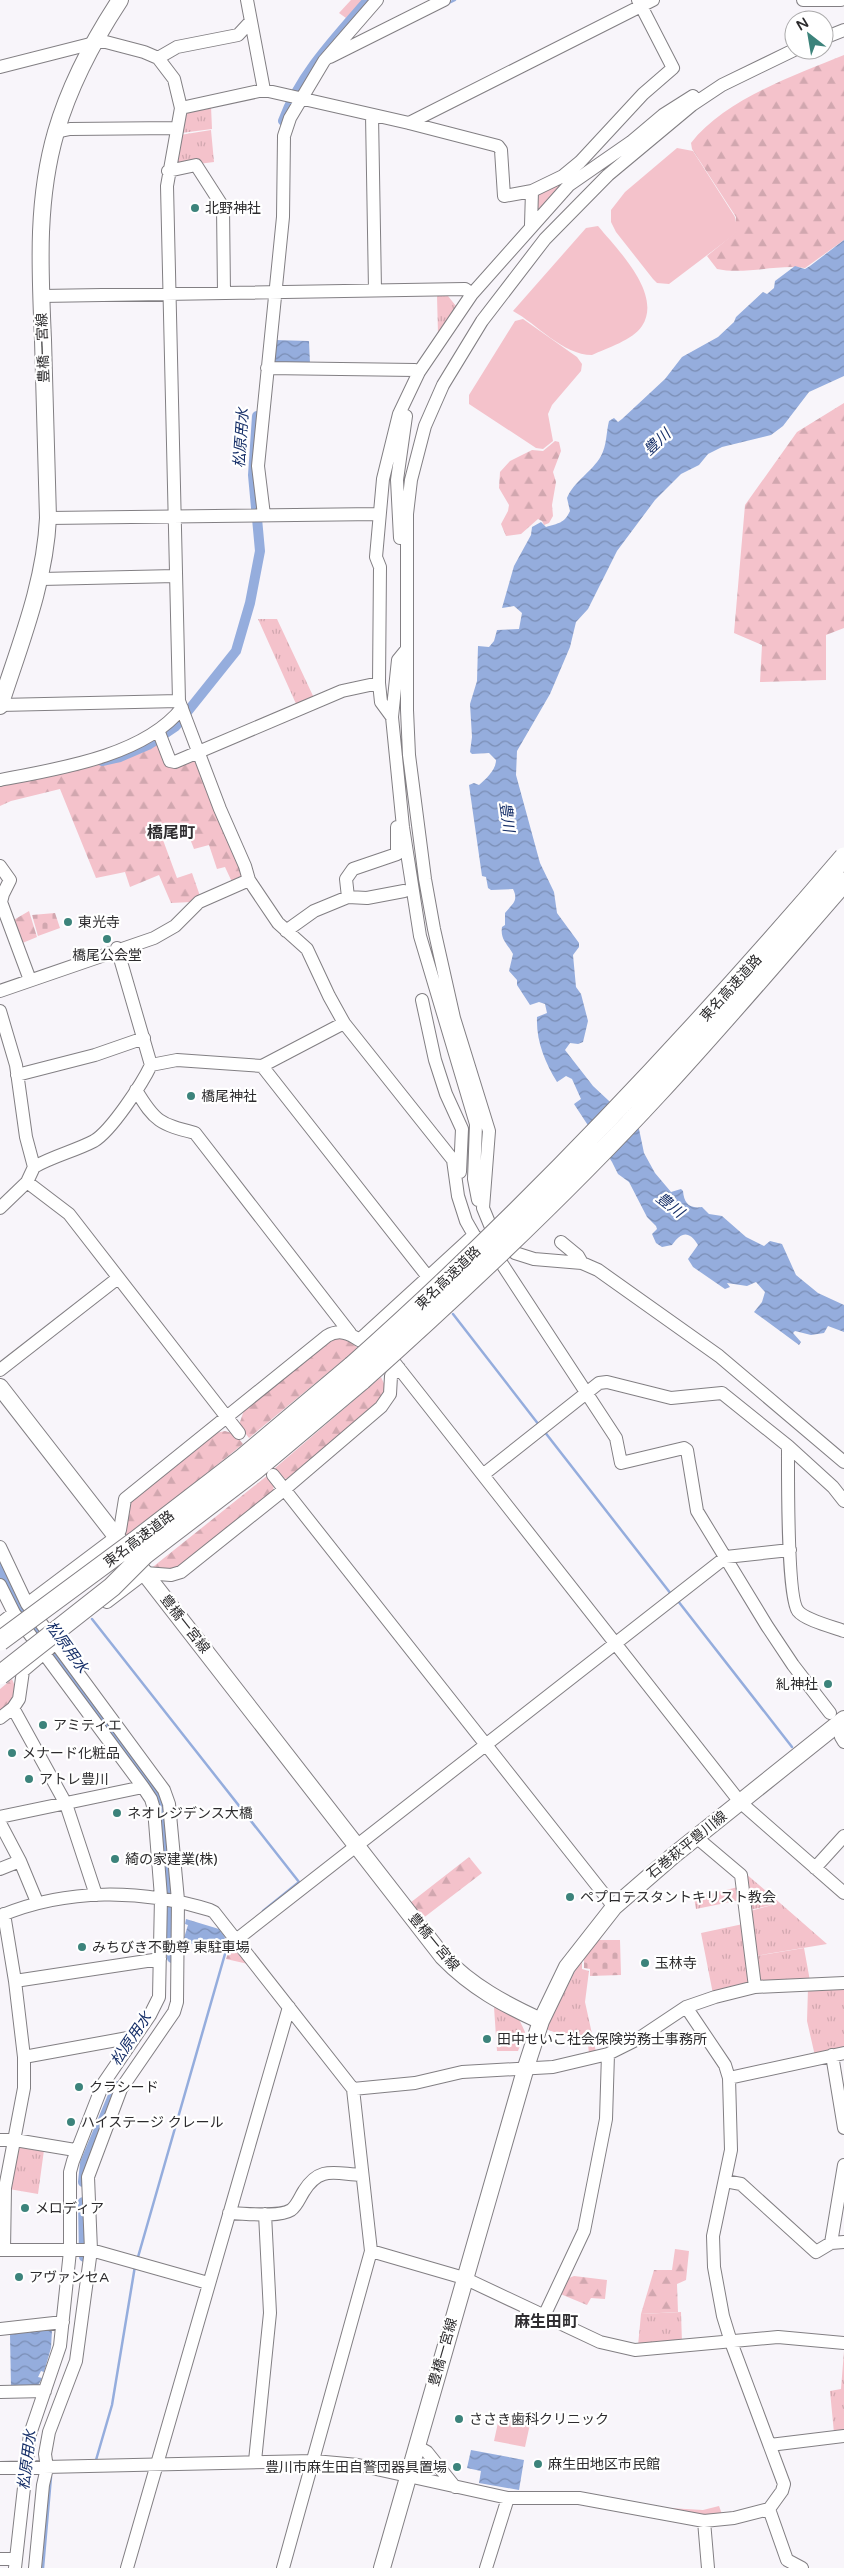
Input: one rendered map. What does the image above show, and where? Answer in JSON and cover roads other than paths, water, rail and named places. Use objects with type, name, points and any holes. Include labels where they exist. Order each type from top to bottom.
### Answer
[{"type":"highway","name":"東名高速道路","points":[[0,1661],[108,1584],[255,1470],[357,1373],[429,1298],[572,1157],[743,976],[844,857]]},
{"type":"highway","name":"東名高速道路","points":[[357,1373],[522,1233],[582,1173],[665,1086],[844,882]]},
{"type":"highway","name":"東名高速道路","points":[[0,1641],[141,1557]]},
{"type":"highway","points":[[0,1675],[112,1587],[141,1557]]},
{"type":"main road","name":"豊橋一宮線","points":[[0,706],[41,579],[46,551],[48,518],[39,238],[42,207],[56,132],[70,91],[92,43],[120,0]]},
{"type":"main road","name":"豊橋一宮線","points":[[0,1387],[116,1537],[141,1557],[434,1946],[456,1970],[489,1996],[541,2021],[464,2278],[382,2568]]},
{"type":"main road","name":"石巻萩平豊川線","points":[[541,2021],[567,1967],[614,1907],[740,1802],[837,1716]]},
{"type":"street","points":[[248,0],[264,90]]},
{"type":"street","points":[[264,515],[258,466],[283,217],[282,146],[286,127],[296,97],[324,61],[377,0]]},
{"type":"street","points":[[324,61],[444,0]]},
{"type":"street","points":[[409,123],[639,3],[653,0]]},
{"type":"street","points":[[803,0],[841,0]]},
{"type":"street","points":[[181,108],[264,90],[409,123],[498,146],[501,150],[504,196],[532,191],[554,182],[580,162],[643,94],[672,68],[639,3]]},
{"type":"street","points":[[158,58],[177,48],[238,35],[251,21]]},
{"type":"street","points":[[0,67],[92,43],[109,42],[158,58],[174,79],[181,108],[168,171],[174,516],[180,704],[249,880],[278,923],[311,956],[328,996],[344,1023],[453,1160],[460,1206],[474,1234],[500,1261],[616,1438],[621,1463],[684,1448],[686,1450],[697,1511],[793,1665],[837,1716]]},
{"type":"street","points":[[483,1208],[489,1131],[454,1018],[424,879],[409,755],[407,514],[411,480],[425,426],[443,384],[482,321],[517,273],[573,208],[608,175],[692,106],[722,85],[784,55]]},
{"type":"street","points":[[392,717],[381,702],[379,683],[380,567],[376,557],[378,514],[392,438],[407,396],[419,372],[472,294],[531,225],[569,185],[631,142],[664,115],[705,88],[722,85]]},
{"type":"street","points":[[372,115],[376,290]]},
{"type":"street","points":[[56,132],[70,129],[176,128]]},
{"type":"street","points":[[168,171],[196,165],[223,207],[224,293]]},
{"type":"street","points":[[531,225],[532,191]]},
{"type":"street","points":[[41,296],[376,290],[464,290],[472,294]]},
{"type":"street","points":[[267,368],[419,372]]},
{"type":"street","points":[[407,396],[408,401],[396,480],[402,548],[408,552]]},
{"type":"street","points":[[48,518],[378,514]]},
{"type":"street","points":[[41,579],[176,576]]},
{"type":"street","points":[[407,649],[398,660],[392,717],[400,794],[420,936],[476,1124],[474,1180],[476,1194],[490,1225],[515,1253],[534,1259],[566,1260],[582,1263],[598,1270],[719,1356],[844,1462]]},
{"type":"street","points":[[158,730],[170,761],[181,760],[342,691],[379,683]]},
{"type":"street","points":[[0,706],[180,704]]},
{"type":"street","points":[[0,780],[108,756],[167,724],[180,704]]},
{"type":"street","points":[[348,897],[346,879],[353,869],[397,854],[397,812],[400,794]]},
{"type":"street","points":[[0,866],[10,880],[2,894],[1,902],[30,980]]},
{"type":"street","points":[[0,991],[118,948],[154,938],[174,926],[199,902],[249,880]]},
{"type":"street","points":[[286,930],[314,911],[348,897],[366,898],[404,891]]},
{"type":"street","points":[[34,1167],[93,1141],[104,1134],[136,1090],[151,1065],[118,948]]},
{"type":"street","points":[[422,1000],[435,1060],[446,1094],[462,1129],[460,1172]]},
{"type":"street","points":[[0,1012],[17,1075],[26,1136],[34,1167],[27,1182],[0,1208]]},
{"type":"street","points":[[151,1065],[178,1060],[262,1066],[344,1023]]},
{"type":"street","points":[[17,1075],[95,1055],[144,1038]]},
{"type":"street","points":[[262,1066],[428,1277]]},
{"type":"street","points":[[136,1090],[147,1109],[165,1125],[195,1134],[350,1333],[359,1340],[369,1335],[474,1234]]},
{"type":"street","points":[[27,1182],[69,1214],[239,1433]]},
{"type":"street","points":[[561,1242],[578,1256],[582,1263]]},
{"type":"street","points":[[0,1370],[118,1278]]},
{"type":"street","points":[[27,1604],[116,1537],[120,1530],[125,1499],[327,1336],[338,1332],[350,1333]]},
{"type":"street","points":[[0,1718],[13,1708],[22,1689],[20,1680],[23,1671],[54,1644],[141,1557],[170,1575],[181,1572],[285,1489],[381,1408],[390,1394],[391,1376],[396,1365],[484,1474],[740,1802],[844,1893]]},
{"type":"street","points":[[484,1474],[603,1381],[671,1398],[722,1393],[788,1446],[833,1487],[844,1501]]},
{"type":"street","points":[[788,1446],[790,1550],[794,1603],[802,1615],[844,1631]]},
{"type":"street","points":[[273,1474],[614,1907]]},
{"type":"street","points":[[0,1547],[27,1604],[54,1644],[164,1790],[169,1804],[170,1899],[177,2002],[174,2012],[121,2089],[92,2161],[88,2177],[82,2250],[76,2361],[49,2432],[45,2454],[37,2468],[15,2564],[0,2558]]},
{"type":"street","points":[[236,1940],[726,1557],[790,1550]]},
{"type":"street","points":[[0,1585],[14,1613],[151,1799],[170,1899],[160,1959],[160,1987],[156,2007],[103,2084],[75,2150],[70,2172],[82,2250],[63,2322],[57,2360],[32,2422],[37,2468],[43,2485],[35,2568]]},
{"type":"street","points":[[0,1624],[14,1613]]},
{"type":"street","points":[[13,1708],[66,1804],[96,1895]]},
{"type":"street","points":[[844,1734],[841,1737],[844,1742]]},
{"type":"street","points":[[0,1817],[143,1787]]},
{"type":"street","points":[[0,1823],[20,1860],[37,1902]]},
{"type":"street","points":[[815,1868],[844,1836]]},
{"type":"street","points":[[696,1837],[741,1875],[756,1986]]},
{"type":"street","points":[[0,1869],[20,1860]]},
{"type":"street","points":[[208,2283],[82,2250],[2,2250],[5,2188],[24,2088],[24,2057],[15,1981],[2,1915],[37,1902],[96,1895],[170,1899],[214,1912],[353,2089],[371,2251],[283,2568]]},
{"type":"street","points":[[15,1981],[160,1959]]},
{"type":"street","points":[[353,2089],[416,2083],[462,2072],[553,2067],[608,2054],[638,2039],[686,2006],[756,1986],[844,1983]]},
{"type":"street","points":[[0,2468],[314,2461],[358,2465],[508,2498],[579,2498],[704,2521],[734,2518],[769,2509],[782,2491],[784,2484],[731,2342],[723,2316],[714,2267],[713,2244],[716,2211],[725,2181],[731,2150],[729,2078],[725,2066],[686,2006]]},
{"type":"street","points":[[127,2568],[288,2007]]},
{"type":"street","points":[[24,2057],[134,2038]]},
{"type":"street","points":[[544,2316],[584,2231],[606,2119],[608,2054]]},
{"type":"street","points":[[729,2078],[838,2054],[844,2128]]},
{"type":"street","points":[[0,2140],[15,2140],[75,2150]]},
{"type":"street","points":[[725,2181],[741,2184],[816,2252],[838,2242],[844,2165]]},
{"type":"street","points":[[229,2213],[265,2214],[290,2210],[311,2179],[317,2175],[324,2173],[362,2175]]},
{"type":"street","points":[[255,2462],[270,2313],[265,2214]]},
{"type":"street","points":[[371,2251],[464,2278],[600,2342],[635,2350],[793,2336],[844,2343]]},
{"type":"street","points":[[0,2329],[63,2322]]},
{"type":"street","points":[[0,2392],[45,2391]]},
{"type":"street","points":[[770,2446],[844,2436]]},
{"type":"street","points":[[416,2446],[427,2452],[455,2487]]},
{"type":"street","points":[[486,2568],[508,2498]]},
{"type":"street","points":[[769,2509],[787,2560],[802,2568]]},
{"type":"street","points":[[704,2521],[708,2568]]},
{"type":"water","name":"豊川","points":[[844,240],[844,376],[809,392],[783,426],[771,435],[722,447],[708,454],[699,465],[681,474],[655,500],[617,551],[588,609],[576,622],[570,647],[550,694],[517,751],[516,775],[540,863],[554,892],[557,913],[579,943],[579,947],[573,955],[576,987],[581,994],[588,1021],[583,1042],[578,1044],[570,1043],[565,1050],[593,1086],[639,1129],[644,1153],[655,1173],[671,1192],[681,1189],[688,1204],[694,1207],[702,1207],[709,1214],[722,1216],[746,1237],[764,1246],[770,1241],[782,1244],[796,1275],[818,1293],[844,1305],[844,1332],[828,1326],[824,1333],[811,1335],[795,1331],[793,1333],[801,1342],[799,1345],[754,1312],[762,1302],[765,1292],[756,1282],[747,1286],[727,1283],[730,1287],[725,1289],[693,1267],[688,1259],[698,1245],[688,1235],[682,1235],[672,1245],[662,1247],[656,1243],[652,1234],[657,1229],[656,1226],[647,1217],[629,1182],[618,1174],[574,1104],[581,1099],[572,1079],[566,1076],[557,1082],[549,1067],[542,1051],[537,1026],[537,1017],[547,1013],[545,1004],[539,1002],[530,1005],[517,985],[517,980],[509,971],[513,954],[503,939],[502,927],[505,925],[505,913],[515,899],[515,893],[513,889],[491,890],[488,888],[486,877],[482,876],[469,785],[474,783],[479,785],[485,780],[496,764],[496,760],[489,753],[472,754],[470,752],[472,737],[470,704],[477,681],[478,646],[489,647],[494,641],[497,630],[519,629],[522,613],[514,606],[502,608],[514,566],[531,535],[532,527],[541,522],[546,527],[557,524],[568,515],[570,511],[567,498],[601,456],[609,421],[614,418],[618,422],[622,419],[665,379],[682,357],[718,337],[763,292],[767,294],[774,288],[775,281],[795,266],[805,269]]},
{"type":"water","points":[[275,340],[309,341],[310,364],[272,364]]},
{"type":"water","points":[[186,1919],[219,1929],[225,1937],[221,1952],[183,1941],[188,1925],[185,1924]]},
{"type":"water","points":[[52,2330],[51,2348],[44,2372],[41,2371],[38,2377],[42,2378],[38,2386],[11,2388],[10,2334]]},
{"type":"water","points":[[471,2450],[524,2460],[519,2490],[479,2483],[481,2471],[467,2468]]},
{"type":"waterway","name":"松原用水","points":[[283,121],[299,87],[309,72],[368,0]]},
{"type":"waterway","points":[[447,4],[455,0]]},
{"type":"waterway","name":"松原用水","points":[[102,761],[120,757],[148,745],[176,726],[236,651],[250,603],[260,551],[253,475],[257,416]]},
{"type":"waterway","points":[[453,1314],[539,1425]]},
{"type":"waterway","points":[[544,1431],[671,1594]]},
{"type":"waterway","name":"松原用水","points":[[0,1565],[11,1591],[25,1615],[161,1800],[172,1958]]},
{"type":"waterway","points":[[678,1601],[792,1747]]},
{"type":"waterway","points":[[92,1619],[299,1882],[263,1911]]},
{"type":"waterway","points":[[138,2257],[229,1940]]},
{"type":"waterway","name":"松原用水","points":[[83,2182],[85,2163],[117,2086]]},
{"type":"waterway","name":"松原用水","points":[[83,2202],[84,2257]]},
{"type":"waterway","points":[[96,2460],[112,2405],[135,2266]]},
{"type":"waterway","points":[[43,2568],[51,2477]]},
{"type":"place","name":"北野神社","points":[[195,208]]},
{"type":"place","name":"東光寺","points":[[68,922]]},
{"type":"place","name":"橋尾公会堂","points":[[107,939]]},
{"type":"place","name":"橋尾神社","points":[[191,1096]]},
{"type":"place","name":"糺神社","points":[[828,1684]]},
{"type":"place","name":"アミティエ","points":[[43,1725]]},
{"type":"place","name":"メナード化粧品","points":[[12,1753]]},
{"type":"place","name":"アトレ豊川","points":[[29,1779]]},
{"type":"place","name":"ネオレジデンス大橋","points":[[117,1813]]},
{"type":"place","name":"綺の家建業(株)","points":[[115,1859]]},
{"type":"place","name":"ペプロテスタントキリスト教会","points":[[570,1897]]},
{"type":"place","name":"みちびき不動尊 東駐車場","points":[[82,1947]]},
{"type":"place","name":"玉林寺","points":[[645,1963]]},
{"type":"place","name":"田中せいこ社会保険労務士事務所","points":[[487,2039]]},
{"type":"place","name":"クラシード","points":[[79,2087]]},
{"type":"place","name":"ハイステージ クレール","points":[[71,2122]]},
{"type":"place","name":"メロディア","points":[[25,2208]]},
{"type":"place","name":"アヴァンセA","points":[[19,2277]]},
{"type":"place","name":"ささき歯科クリニック","points":[[459,2419]]},
{"type":"place","name":"麻生田地区市民館","points":[[538,2464]]},
{"type":"place","name":"豊川市麻生田自警団器具置場","points":[[457,2467]]},
{"type":"district","name":"橋尾町","points":[[171,833]]},
{"type":"district","name":"麻生田町","points":[[546,2322]]}]
